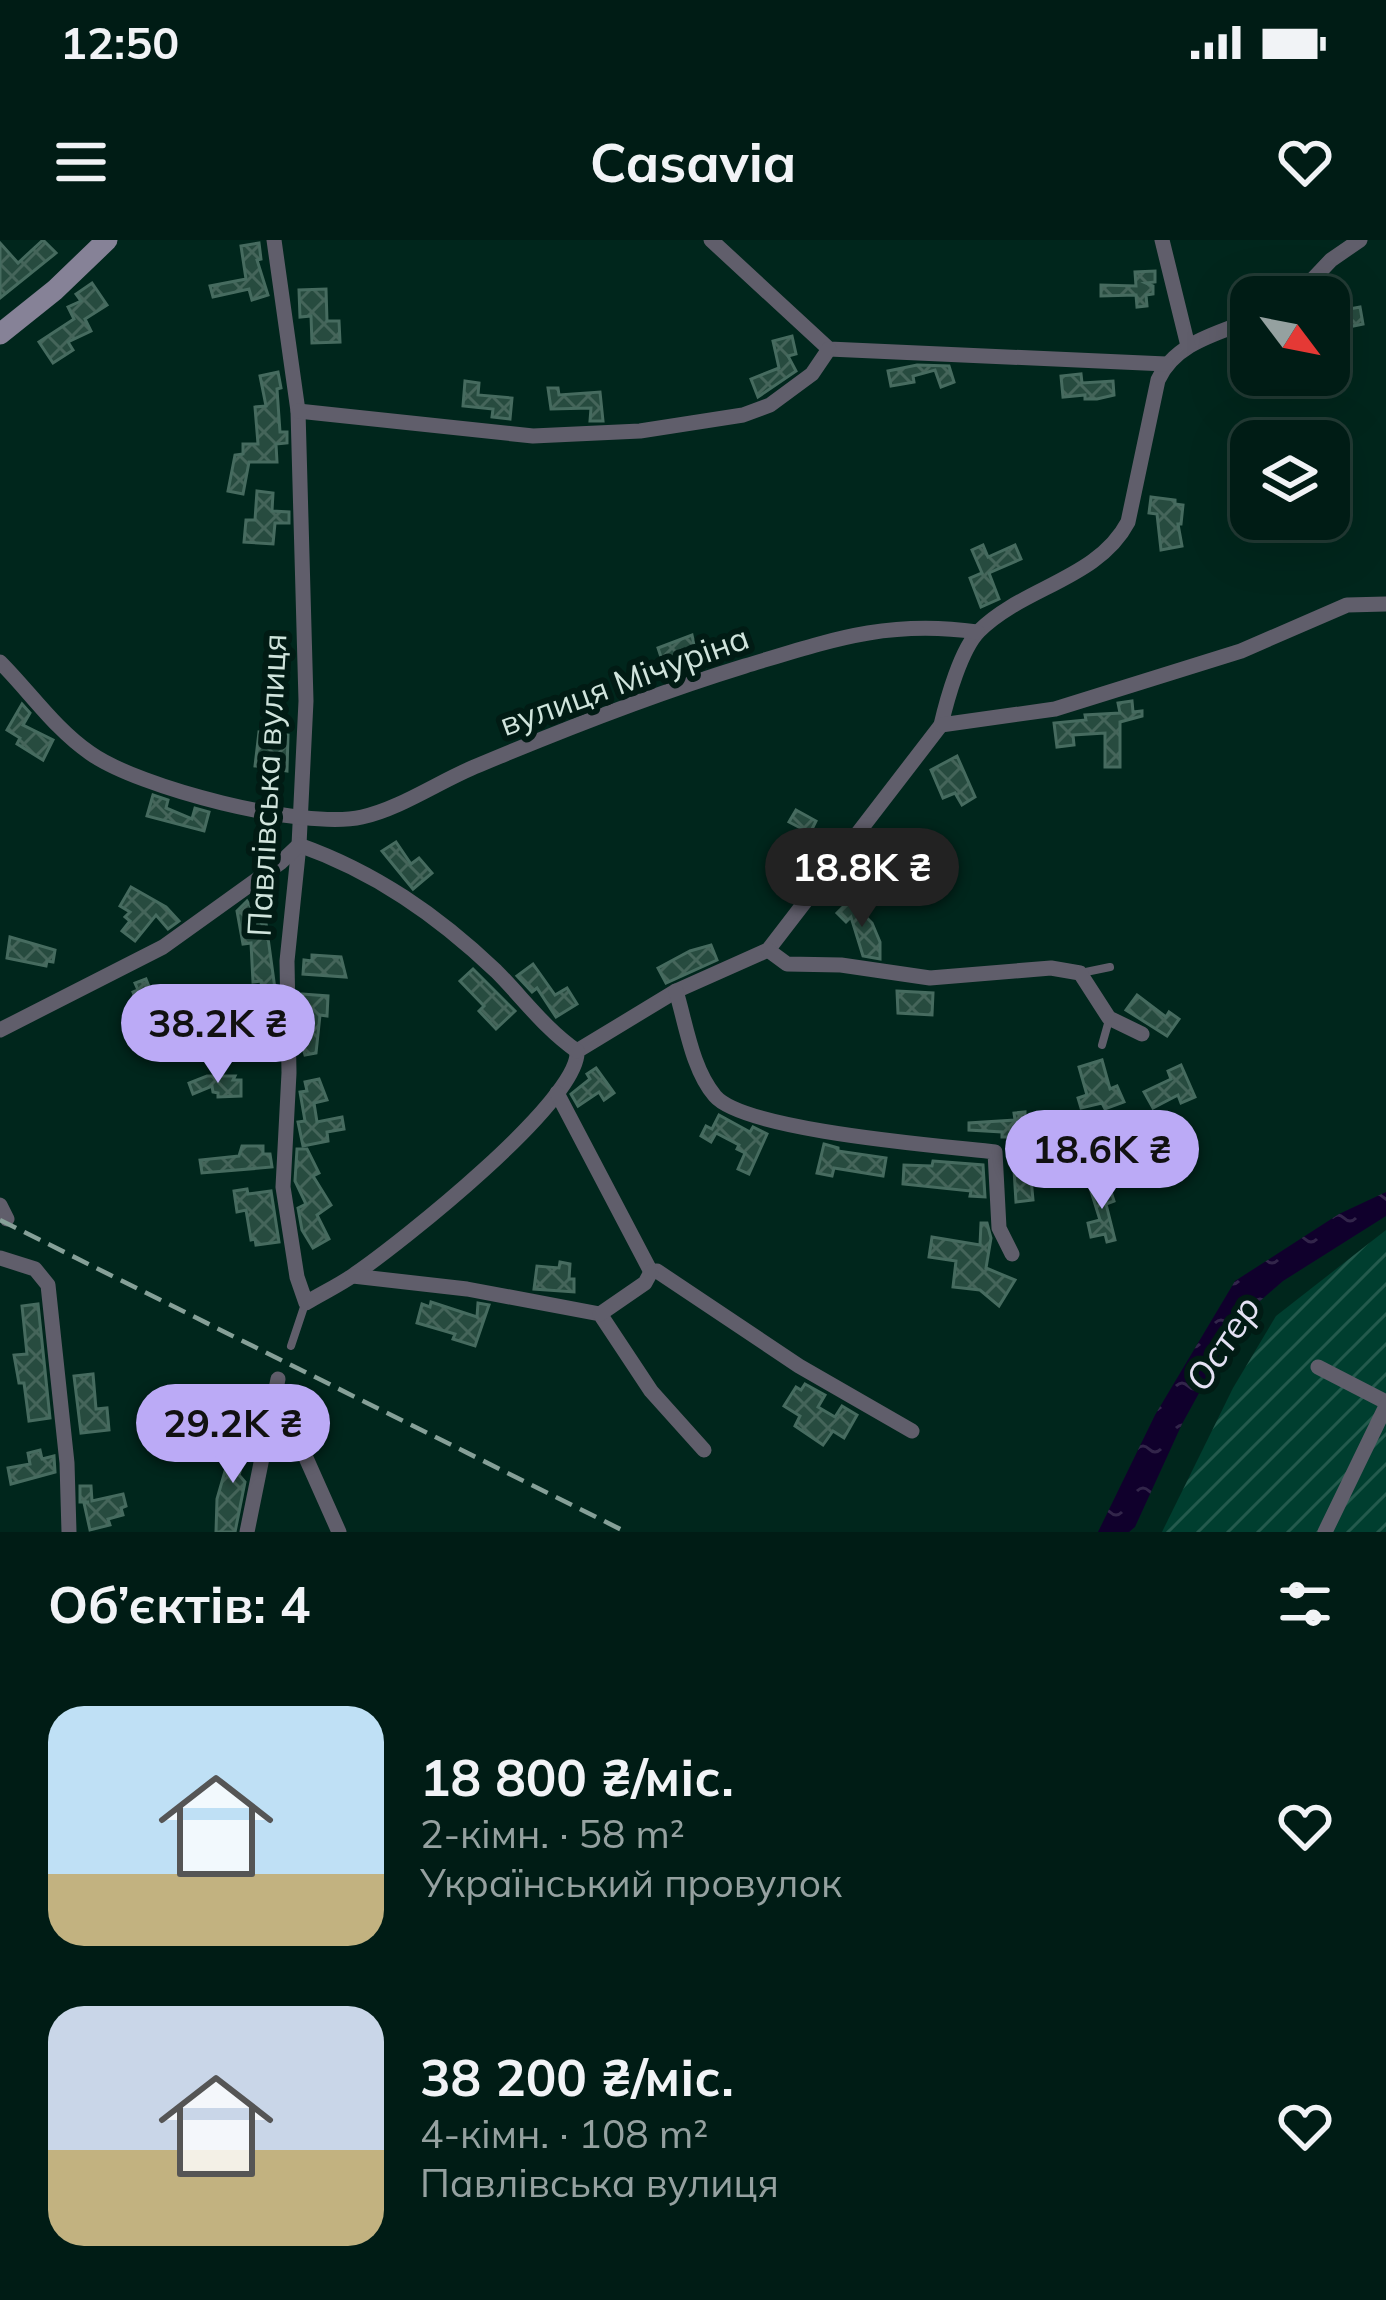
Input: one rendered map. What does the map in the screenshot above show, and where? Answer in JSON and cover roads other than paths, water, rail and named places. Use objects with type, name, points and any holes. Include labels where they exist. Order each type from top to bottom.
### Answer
[{"type":"main road","points":[[0,334],[56,290],[107,240]]},
{"type":"street","name":"Павлівська вулиця","points":[[274,240],[298,411],[306,701],[286,961],[289,1073],[284,1186],[297,1277],[306,1303]]},
{"type":"street","points":[[711,240],[829,349],[1166,364]]},
{"type":"street","points":[[1162,240],[1187,346]]},
{"type":"street","points":[[1316,276],[1360,240]]},
{"type":"street","points":[[577,1051],[676,992],[768,950],[940,725],[949,692],[977,632],[1088,564],[1120,537],[1129,522],[1158,380],[1166,364],[1187,346],[1230,329]]},
{"type":"street","points":[[298,411],[533,436],[640,431],[743,415],[770,405],[812,374],[829,349]]},
{"type":"street","points":[[940,725],[1055,709],[1241,651],[1347,605],[1386,604]]},
{"type":"street","name":"вулиця Мічуріна","points":[[0,662],[78,744],[121,771],[300,820],[364,817],[642,698],[842,635],[944,628],[977,632]]},
{"type":"street","points":[[0,1030],[163,947],[298,845],[362,870],[418,905],[577,1051]]},
{"type":"street","points":[[768,950],[787,964],[842,965],[930,978],[1052,968],[1080,973],[1109,1018],[1142,1034]]},
{"type":"street","points":[[676,992],[707,1084],[728,1106],[879,1141],[994,1152],[999,1228],[1012,1254]]},
{"type":"street","points":[[306,1303],[353,1276],[481,1172],[557,1093],[576,1064],[577,1051]]},
{"type":"street","points":[[557,1093],[651,1271]]},
{"type":"street","points":[[0,1258],[28,1265],[48,1286],[67,1463],[69,1532]]},
{"type":"street","points":[[651,1271],[657,1270],[799,1366],[912,1431]]},
{"type":"street","points":[[600,1314],[645,1282],[651,1271]]},
{"type":"street","points":[[353,1276],[467,1288],[600,1314],[651,1390],[704,1450]]},
{"type":"street","points":[[1318,1367],[1386,1404],[1325,1532]]},
{"type":"street","points":[[248,1532],[278,1387],[340,1532]]},
{"type":"lane","points":[[1080,973],[1110,967]]},
{"type":"lane","points":[[1102,1046],[1109,1018]]},
{"type":"lane","points":[[290,1346],[306,1303]]},
{"type":"water","name":"Остер","points":[[1386,1192],[1386,1216],[1283,1281],[1252,1308],[1226,1344],[1182,1424],[1135,1527],[1129,1532],[1098,1532],[1155,1415],[1235,1281],[1339,1214]]},
{"type":"railway","points":[[0,1220],[626,1532]]}]
